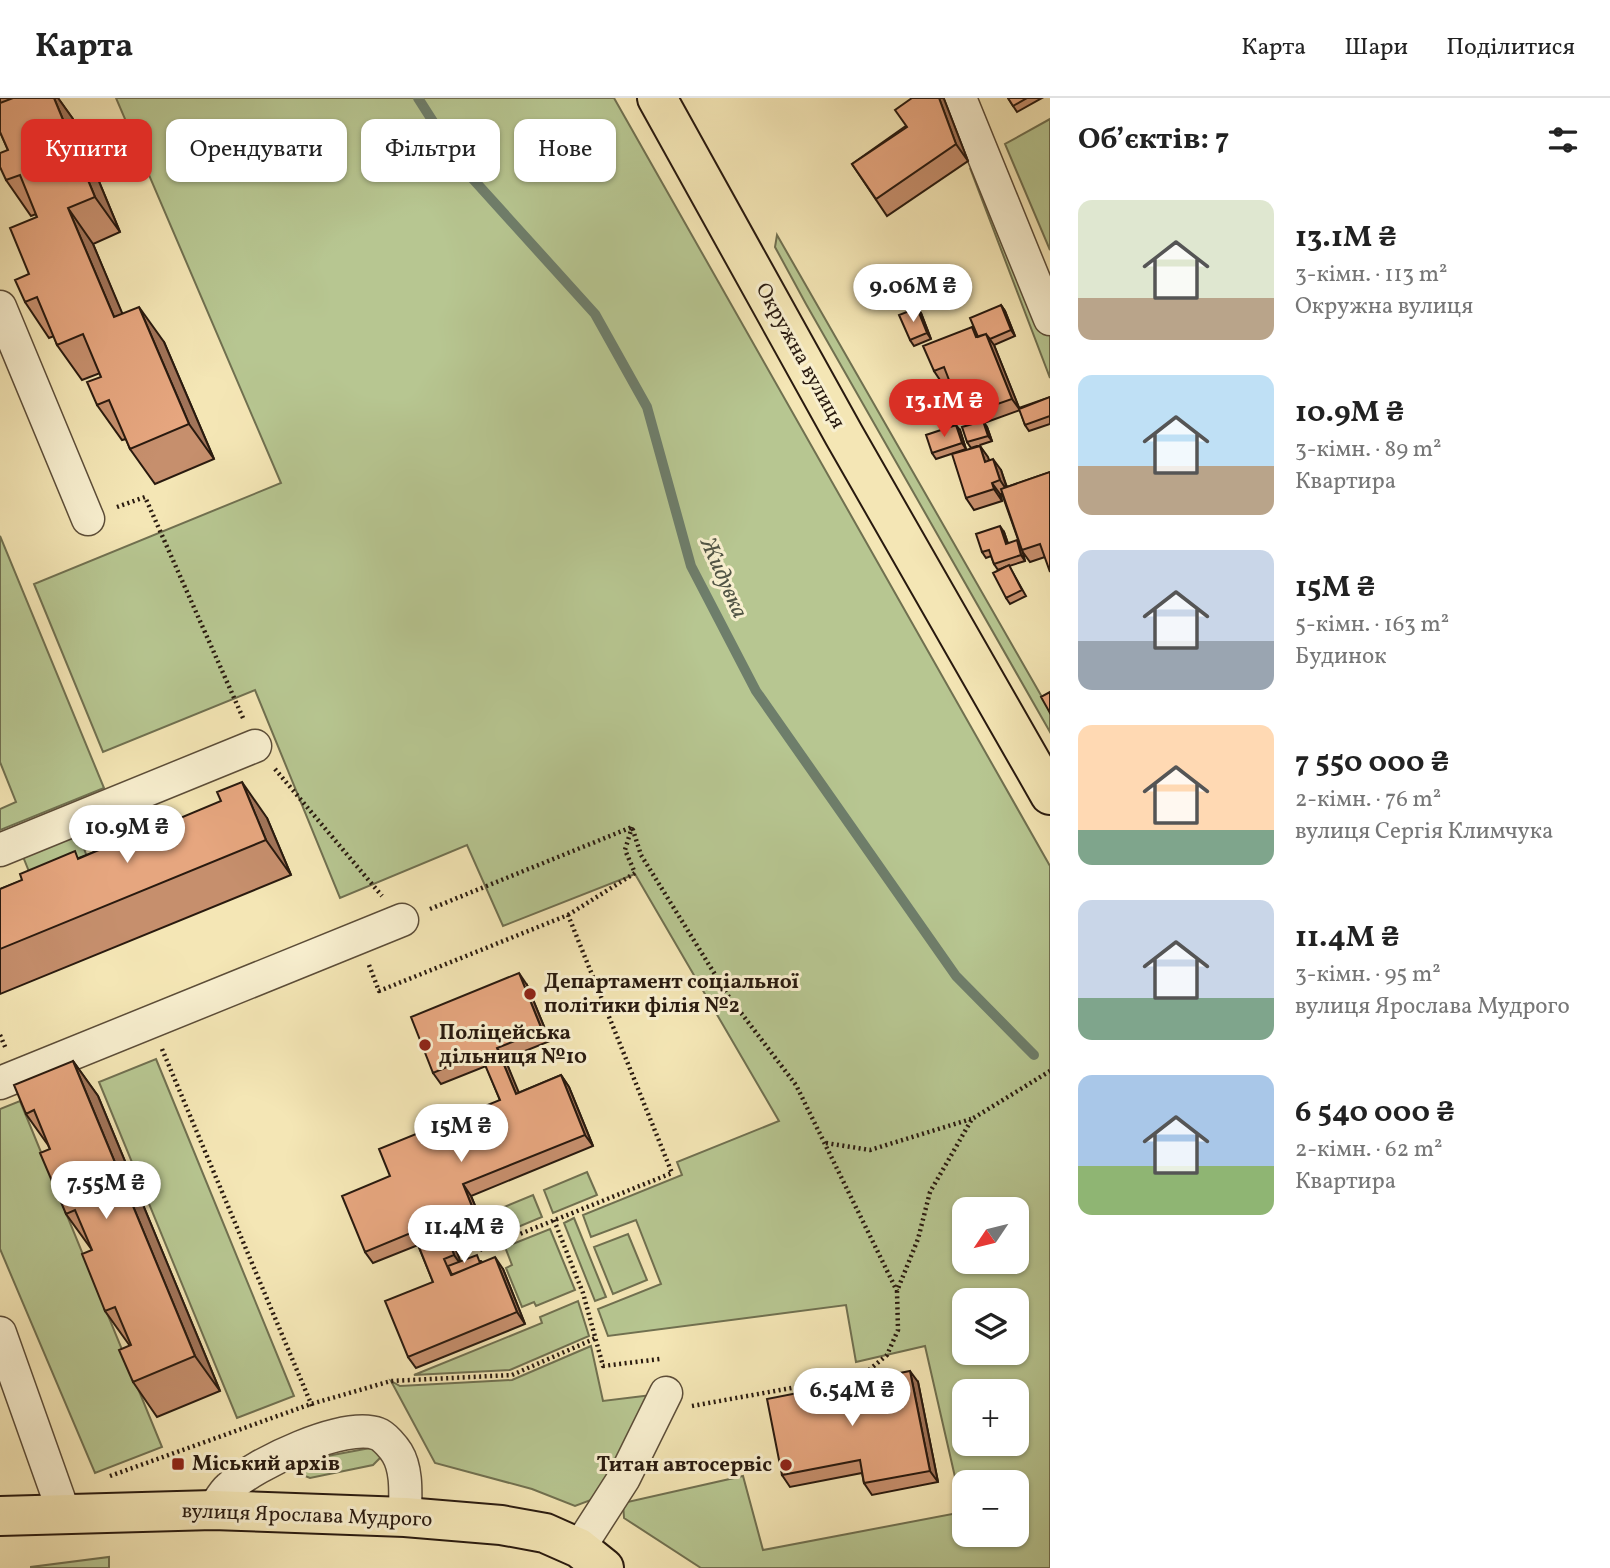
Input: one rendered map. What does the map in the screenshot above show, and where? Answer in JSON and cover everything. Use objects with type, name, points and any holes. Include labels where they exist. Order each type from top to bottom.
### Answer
[{"type":"main road","name":"Окружна вулиця","points":[[657,98],[837,423],[1050,795]]},
{"type":"main road","name":"вулиця Ярослава Мудрого","points":[[0,1516],[214,1510],[405,1517],[545,1533],[591,1558]]},
{"type":"street","points":[[960,98],[1050,319]]},
{"type":"street","points":[[0,307],[88,519]]},
{"type":"street","points":[[0,850],[255,746]]},
{"type":"street","points":[[0,1083],[402,920]]},
{"type":"street","points":[[0,1333],[65,1516]]},
{"type":"street","points":[[591,1558],[624,1478],[661,1402]]},
{"type":"street","points":[[214,1510],[228,1488],[292,1450],[327,1437],[358,1431],[380,1434],[398,1454],[404,1476],[405,1517]]},
{"type":"path","points":[[88,519],[145,497],[255,746],[402,920],[632,827]]},
{"type":"path","points":[[358,938],[379,991],[568,915],[635,873],[625,850],[632,827]]},
{"type":"path","points":[[632,827],[641,855],[729,998],[796,1085],[897,1291]]},
{"type":"path","points":[[480,1250],[672,1173],[568,915]]},
{"type":"path","points":[[151,1023],[327,1437]]},
{"type":"path","points":[[826,1143],[870,1150],[972,1119],[1050,1071]]},
{"type":"path","points":[[661,1402],[863,1375],[887,1355],[898,1330],[897,1291],[918,1239],[930,1192],[972,1119]]},
{"type":"path","points":[[554,1220],[583,1293],[603,1366],[660,1359]]},
{"type":"path","points":[[103,1479],[311,1404],[391,1381],[512,1375],[596,1338]]},
{"type":"green space","points":[[116,98],[614,98],[1050,866],[1050,1568],[701,1568],[624,1518],[623,1503],[743,1476],[763,1550],[952,1514],[952,1547],[1029,1547],[1029,1470],[953,1470],[925,1346],[856,1362],[846,1305],[608,1336],[598,1309],[661,1284],[636,1220],[591,1237],[583,1215],[682,1175],[677,1162],[779,1121],[635,874],[503,926],[467,845],[340,898],[255,690],[103,752],[34,584],[281,483],[152,182],[152,119],[125,119]]},
{"type":"green space","points":[[1050,119],[1050,250],[1005,144]]},
{"type":"green space","points":[[970,168],[997,202],[1050,333],[1050,378]]},
{"type":"green space","points":[[777,235],[1050,711],[1050,732],[806,304],[775,247]]},
{"type":"green space","points":[[0,536],[104,788],[0,830],[0,809],[16,802],[0,762]]},
{"type":"green space","points":[[77,831],[93,872],[38,894],[22,854]]},
{"type":"green space","points":[[156,1059],[294,1396],[237,1418],[99,1082]]},
{"type":"green space","points":[[20,1101],[162,1447],[95,1473],[0,1249],[0,1109]]},
{"type":"green space","points":[[587,1172],[597,1195],[553,1213],[544,1190]]},
{"type":"green space","points":[[533,1195],[542,1217],[489,1239],[480,1217]]},
{"type":"green space","points":[[574,1218],[606,1297],[595,1301],[564,1223]]},
{"type":"green space","points":[[550,1229],[575,1290],[536,1306],[534,1302],[522,1307],[506,1268],[512,1265],[505,1247]]},
{"type":"green space","points":[[628,1234],[647,1280],[613,1294],[594,1247]]},
{"type":"green space","points":[[578,1301],[589,1336],[510,1370],[414,1375],[542,1323],[540,1317]]},
{"type":"green space","points":[[591,1346],[603,1401],[652,1395],[601,1490],[591,1500],[575,1506],[532,1489],[435,1463],[391,1381],[400,1386],[512,1380]]},
{"type":"green space","points":[[370,1448],[379,1452],[381,1457],[373,1465],[310,1478],[300,1474],[299,1468],[306,1460]]},
{"type":"green space","points":[[109,1557],[109,1568],[31,1568],[31,1567]]},
{"type":"building","points":[[13,98],[54,98],[63,119],[21,119],[21,177],[20,175],[6,180],[0,167],[0,153],[8,150],[0,132],[0,103]]},
{"type":"building","points":[[912,98],[939,98],[956,144],[876,199],[852,164],[907,127],[895,110]]},
{"type":"building","points":[[1008,98],[1027,98],[1013,106]]},
{"type":"building","points":[[23,182],[89,182],[95,197],[68,208],[114,317],[139,307],[189,424],[130,449],[109,400],[97,405],[87,382],[101,377],[83,334],[57,345],[37,297],[25,302],[15,280],[29,274],[10,228],[37,217]]},
{"type":"building","points":[[1001,305],[1011,330],[990,339],[986,334],[978,337],[970,318]]},
{"type":"building","points":[[917,308],[927,333],[910,340],[899,315]]},
{"type":"building","points":[[972,327],[976,337],[986,334],[1012,399],[963,416],[944,367],[934,371],[923,346]]},
{"type":"building","points":[[1050,397],[1050,416],[1025,425],[1019,409]]},
{"type":"building","points":[[983,421],[988,436],[967,442],[962,427]]},
{"type":"building","points":[[956,425],[962,443],[932,453],[926,435]]},
{"type":"building","points":[[980,446],[985,462],[993,459],[1000,480],[992,483],[994,489],[966,498],[952,454]]},
{"type":"building","points":[[1050,472],[1050,572],[1040,544],[1022,550],[1001,489]]},
{"type":"building","points":[[1000,526],[1006,544],[1017,540],[1021,555],[994,564],[989,550],[982,552],[976,534]]},
{"type":"building","points":[[1009,565],[1022,590],[1006,598],[993,573]]},
{"type":"building","points":[[1050,692],[1050,713],[1041,697]]},
{"type":"building","points":[[242,782],[266,840],[0,949],[0,889],[22,880],[20,874],[75,851],[78,859],[120,841],[116,834],[174,810],[178,819],[221,801],[217,792]]},
{"type":"building","points":[[519,973],[542,1030],[497,1048],[516,1094],[561,1075],[585,1135],[463,1184],[473,1209],[431,1226],[438,1244],[449,1240],[454,1255],[444,1259],[451,1275],[495,1257],[517,1312],[408,1357],[385,1301],[433,1282],[413,1232],[365,1252],[342,1196],[390,1176],[379,1149],[500,1100],[480,1053],[433,1073],[411,1017]]},
{"type":"building","points":[[73,1061],[195,1356],[133,1382],[119,1350],[131,1345],[115,1307],[105,1311],[82,1254],[92,1250],[75,1210],[66,1214],[40,1153],[50,1149],[34,1110],[26,1114],[14,1085]]},
{"type":"building","points":[[477,1255],[480,1263],[452,1275],[448,1266]]},
{"type":"building","points":[[910,1371],[930,1471],[864,1483],[860,1460],[782,1475],[767,1399]]},
{"type":"waterway","name":"Жидувка","points":[[418,98],[462,167],[595,314],[647,407],[691,566],[756,691],[956,976],[1034,1055]]},
{"type":"place","name":"Департамент соціальної політики філія №2","points":[[530,994]]},
{"type":"place","name":"Поліцейська дільниця №10","points":[[425,1045]]},
{"type":"place","name":"Міський архів","points":[[178,1464]]},
{"type":"place","name":"Титан автосервіс","points":[[786,1465]]}]
